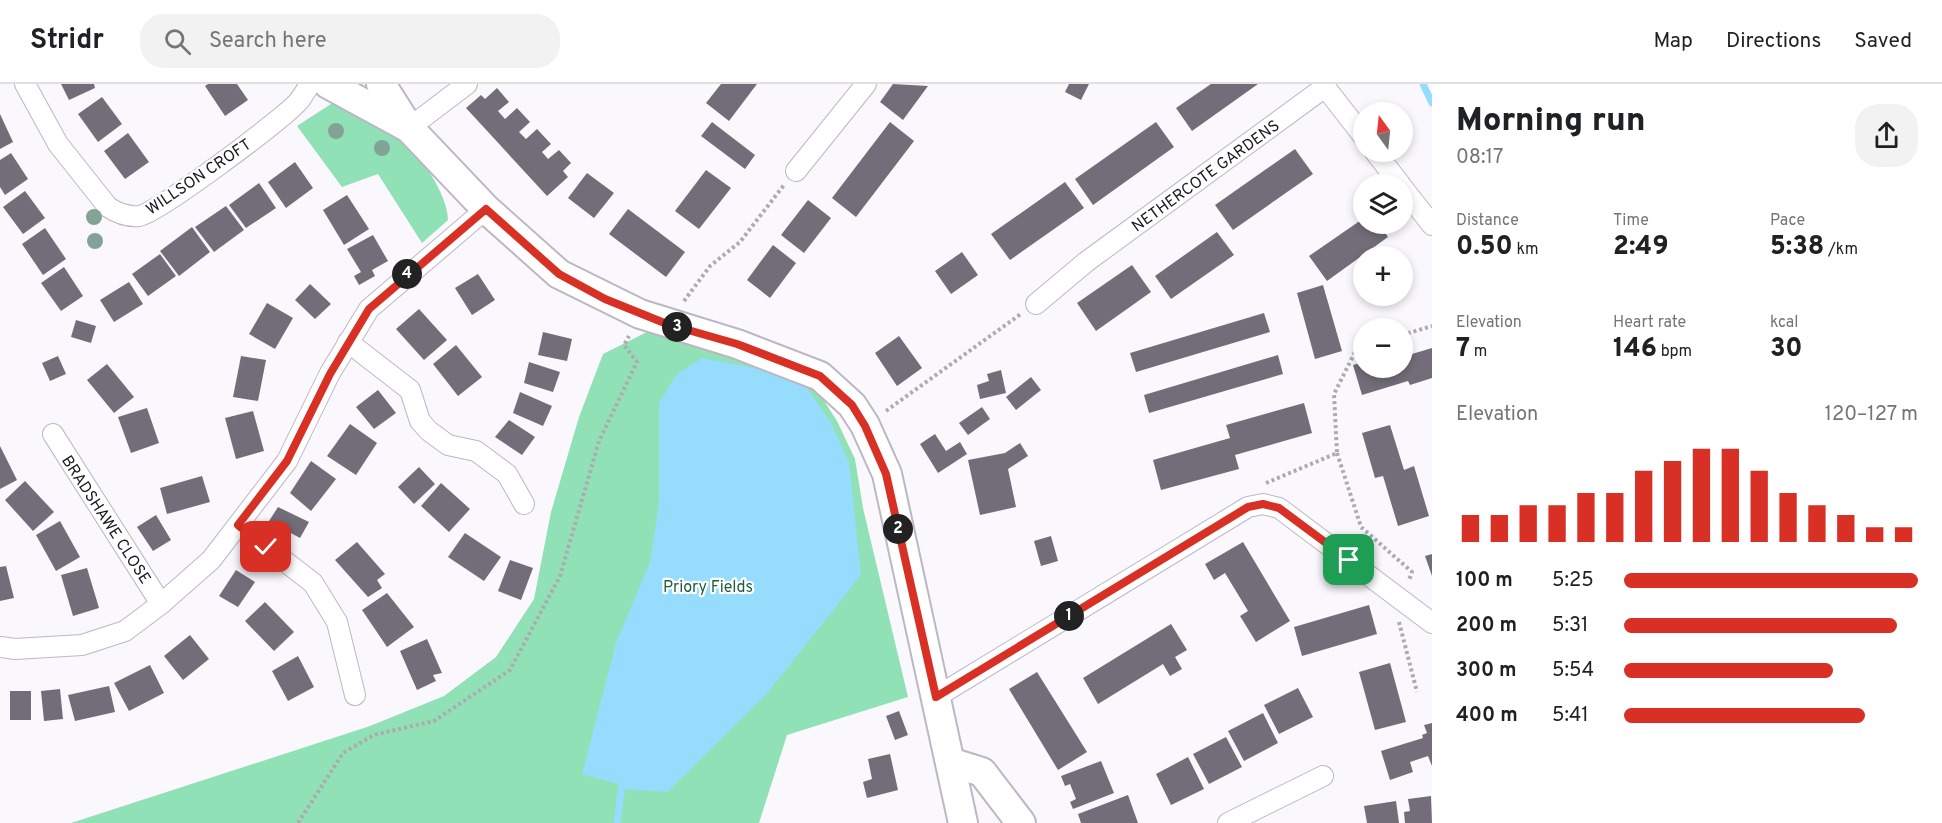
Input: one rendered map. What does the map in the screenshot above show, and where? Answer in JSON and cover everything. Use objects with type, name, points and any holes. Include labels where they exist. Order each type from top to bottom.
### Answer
[{"type":"street","name":"WILLSON CROFT","points":[[25,84],[58,144],[108,207],[118,213],[138,216],[149,213],[273,124],[298,102],[310,84]]},
{"type":"street","points":[[328,84],[409,128]]},
{"type":"street","points":[[381,84],[409,128],[486,209],[559,274],[640,314],[737,344],[820,376],[852,405],[865,426],[886,474],[963,823]]},
{"type":"street","points":[[409,128],[466,84]]},
{"type":"street","points":[[796,171],[866,84]]},
{"type":"street","name":"NETHERCOTE GARDENS","points":[[1036,304],[1086,262],[1325,87],[1353,123]]},
{"type":"street","points":[[1383,162],[1392,174]]},
{"type":"street","points":[[1413,201],[1432,225]]},
{"type":"street","points":[[0,647],[15,649],[82,645],[125,631],[161,604],[211,560],[287,461],[348,342],[369,309],[486,209]]},
{"type":"street","points":[[348,342],[410,390],[420,421],[429,431],[448,445],[476,451],[507,474],[524,504]]},
{"type":"street","name":"BRADSHAWE CLOSE","points":[[53,434],[161,604]]},
{"type":"street","points":[[936,697],[1248,507],[1263,504],[1279,508],[1432,623]]},
{"type":"street","points":[[238,525],[312,583],[337,622],[354,695]]},
{"type":"street","points":[[950,762],[982,772],[1021,823]]},
{"type":"street","points":[[1228,823],[1323,776]]},
{"type":"path","points":[[667,324],[710,266],[740,242],[796,171]]},
{"type":"path","points":[[865,426],[1036,304]]},
{"type":"path","points":[[298,823],[343,753],[374,735],[434,721],[510,670],[560,576],[599,441],[637,362],[624,345],[640,314]]},
{"type":"path","points":[[1413,331],[1432,326]]},
{"type":"path","points":[[1248,507],[1248,491],[1337,453],[1334,394],[1353,356]]},
{"type":"green space","points":[[334,102],[393,132],[408,144],[424,163],[438,187],[447,210],[448,220],[422,243],[378,174],[342,187],[297,126]]},
{"type":"green space","name":"Priory Fields","points":[[647,332],[747,358],[814,385],[837,421],[855,459],[863,508],[908,697],[787,735],[759,823],[71,823],[370,726],[444,696],[496,657],[534,599],[551,512],[579,417],[603,354]]},
{"type":"water","points":[[702,358],[765,370],[804,384],[831,423],[849,462],[861,575],[765,696],[667,792],[623,789],[622,785],[582,774],[616,643],[650,562],[659,504],[659,403],[677,374]]},
{"type":"building","points":[[61,84],[94,84],[95,88],[69,100]]},
{"type":"building","points":[[208,84],[237,84],[248,100],[225,116],[205,86]]},
{"type":"building","points":[[721,84],[757,84],[729,121],[706,103]]},
{"type":"building","points":[[893,84],[928,86],[903,120],[880,102]]},
{"type":"building","points":[[1069,84],[1089,84],[1081,100],[1065,92]]},
{"type":"building","points":[[1211,84],[1258,84],[1192,131],[1176,108]]},
{"type":"building","points":[[497,88],[509,102],[498,111],[505,119],[517,108],[530,122],[519,132],[526,139],[537,129],[551,144],[542,152],[548,159],[559,150],[571,163],[563,171],[568,177],[547,196],[466,108],[481,95],[485,99]]},
{"type":"building","points":[[102,97],[122,124],[98,142],[78,114]]},
{"type":"building","points":[[0,114],[13,142],[0,149]]},
{"type":"building","points":[[712,122],[755,155],[745,169],[701,136]]},
{"type":"building","points":[[890,122],[914,141],[856,217],[832,198]]},
{"type":"building","points":[[1156,122],[1174,147],[1093,205],[1075,179]]},
{"type":"building","points":[[128,133],[149,162],[125,179],[104,151]]},
{"type":"building","points":[[1295,149],[1313,174],[1233,230],[1215,205]]},
{"type":"building","points":[[11,153],[28,179],[5,195],[0,187],[0,160]]},
{"type":"building","points":[[295,162],[313,188],[286,208],[268,182]]},
{"type":"building","points":[[706,170],[731,188],[699,229],[675,211]]},
{"type":"building","points":[[587,173],[614,193],[594,218],[568,198]]},
{"type":"building","points":[[1065,182],[1084,208],[1010,260],[991,234]]},
{"type":"building","points":[[259,183],[276,208],[246,228],[229,205]]},
{"type":"building","points":[[25,191],[45,218],[23,234],[3,207]]},
{"type":"building","points":[[347,195],[369,229],[344,245],[323,210]]},
{"type":"building","points":[[808,200],[831,218],[804,253],[781,235]]},
{"type":"building","points":[[226,206],[244,230],[214,252],[195,227]]},
{"type":"building","points":[[628,209],[685,252],[666,277],[609,234]]},
{"type":"building","points":[[1353,226],[1353,234],[1386,234],[1388,237],[1376,246],[1353,246],[1353,262],[1327,281],[1309,256]]},
{"type":"building","points":[[192,227],[210,252],[179,276],[160,251]]},
{"type":"building","points":[[45,228],[66,259],[43,275],[22,244]]},
{"type":"building","points":[[1217,232],[1234,255],[1171,299],[1155,276]]},
{"type":"building","points":[[373,235],[388,261],[372,270],[375,276],[359,285],[354,276],[361,272],[347,249]]},
{"type":"building","points":[[773,245],[796,263],[770,298],[747,280]]},
{"type":"building","points":[[962,252],[978,275],[951,294],[935,271]]},
{"type":"building","points":[[160,254],[176,276],[148,296],[132,274]]},
{"type":"building","points":[[1132,265],[1151,292],[1096,331],[1077,303]]},
{"type":"building","points":[[64,267],[83,296],[61,311],[41,283]]},
{"type":"building","points":[[478,274],[495,300],[472,315],[455,288]]},
{"type":"building","points":[[129,282],[143,304],[114,322],[100,300]]},
{"type":"building","points":[[310,284],[331,304],[315,319],[295,300]]},
{"type":"building","points":[[1323,285],[1342,351],[1315,359],[1297,293]]},
{"type":"building","points":[[267,303],[293,318],[275,349],[249,334]]},
{"type":"building","points":[[419,309],[447,340],[424,360],[396,329]]},
{"type":"building","points":[[1264,313],[1270,332],[1136,372],[1130,353]]},
{"type":"building","points":[[76,320],[96,326],[91,343],[71,337]]},
{"type":"building","points":[[543,332],[572,339],[567,361],[538,355]]},
{"type":"building","points":[[899,336],[922,368],[897,386],[875,353]]},
{"type":"building","points":[[456,345],[482,377],[458,396],[433,364]]},
{"type":"building","points":[[1432,348],[1432,378],[1410,385],[1408,381],[1362,395],[1357,378],[1413,378],[1413,354]]},
{"type":"building","points":[[1278,355],[1283,374],[1149,413],[1144,395]]},
{"type":"building","points":[[58,356],[66,374],[50,381],[42,363]]},
{"type":"building","points":[[241,356],[266,360],[258,401],[233,397]]},
{"type":"building","points":[[529,362],[560,372],[553,392],[524,383]]},
{"type":"building","points":[[107,364],[134,397],[114,413],[87,380]]},
{"type":"building","points":[[1001,370],[1006,393],[980,399],[977,385],[989,381],[987,374]]},
{"type":"building","points":[[1031,377],[1041,390],[1016,410],[1006,397]]},
{"type":"building","points":[[378,390],[396,413],[374,429],[356,407]]},
{"type":"building","points":[[520,392],[552,406],[543,426],[513,413]]},
{"type":"building","points":[[1304,403],[1312,433],[1235,455],[1239,469],[1161,490],[1153,460],[1230,438],[1226,425]]},
{"type":"building","points":[[982,407],[990,419],[968,435],[959,423]]},
{"type":"building","points":[[147,408],[159,443],[131,453],[118,417]]},
{"type":"building","points":[[253,411],[264,451],[236,459],[225,418]]},
{"type":"building","points":[[509,420],[535,437],[522,455],[495,437]]},
{"type":"building","points":[[350,424],[377,443],[356,475],[327,456]]},
{"type":"building","points":[[1390,425],[1404,470],[1414,466],[1429,516],[1398,526],[1383,476],[1375,478],[1362,433]]},
{"type":"building","points":[[935,434],[946,451],[960,442],[967,454],[938,473],[920,444]]},
{"type":"building","points":[[1020,443],[1028,456],[1008,469],[1016,507],[980,515],[968,460],[1005,453]]},
{"type":"building","points":[[0,446],[17,480],[0,489]]},
{"type":"building","points":[[311,461],[336,479],[311,511],[290,493]]},
{"type":"building","points":[[419,467],[435,484],[414,504],[398,487]]},
{"type":"building","points":[[202,476],[210,502],[167,514],[160,488]]},
{"type":"building","points":[[25,481],[54,512],[33,531],[5,500]]},
{"type":"building","points":[[441,483],[470,509],[449,532],[421,506]]},
{"type":"building","points":[[278,507],[309,522],[300,538],[269,521]]},
{"type":"building","points":[[156,515],[171,540],[153,551],[137,527]]},
{"type":"building","points":[[60,521],[80,557],[56,571],[36,535]]},
{"type":"building","points":[[465,533],[501,557],[484,581],[448,557]]},
{"type":"building","points":[[1051,536],[1058,561],[1041,566],[1034,541]]},
{"type":"building","points":[[357,542],[385,574],[377,580],[382,588],[368,597],[335,560]]},
{"type":"building","points":[[1243,542],[1290,621],[1256,642],[1240,616],[1248,611],[1225,573],[1214,580],[1205,564]]},
{"type":"building","points":[[1432,554],[1432,576],[1425,556]]},
{"type":"building","points":[[510,560],[533,568],[521,600],[498,591]]},
{"type":"building","points":[[6,566],[14,598],[0,601],[0,567]]},
{"type":"building","points":[[87,568],[99,608],[73,616],[61,575]]},
{"type":"building","points":[[236,570],[255,582],[238,607],[219,596]]},
{"type":"building","points":[[387,593],[414,627],[387,647],[362,610]]},
{"type":"building","points":[[265,602],[294,632],[274,651],[245,621]]},
{"type":"building","points":[[1369,605],[1377,634],[1302,656],[1294,627]]},
{"type":"building","points":[[1171,624],[1187,650],[1175,657],[1182,669],[1170,676],[1163,664],[1098,704],[1083,678]]},
{"type":"building","points":[[190,635],[209,659],[183,680],[164,656]]},
{"type":"building","points":[[427,639],[442,673],[433,675],[436,681],[417,690],[400,651]]},
{"type":"building","points":[[298,656],[314,687],[288,701],[272,671]]},
{"type":"building","points":[[1390,663],[1406,722],[1375,730],[1359,672]]},
{"type":"building","points":[[150,665],[164,693],[129,711],[114,683]]},
{"type":"building","points":[[1037,672],[1087,752],[1058,770],[1009,689]]},
{"type":"building","points":[[109,686],[115,712],[75,721],[68,695]]},
{"type":"building","points":[[1298,688],[1313,717],[1279,734],[1264,705]]},
{"type":"building","points":[[60,689],[63,719],[44,721],[41,691]]},
{"type":"building","points":[[10,691],[31,691],[31,720],[10,720]]},
{"type":"building","points":[[899,711],[908,735],[895,740],[886,716]]},
{"type":"building","points":[[1263,713],[1278,743],[1244,761],[1228,731]]},
{"type":"building","points":[[1432,723],[1432,766],[1428,756],[1410,762],[1413,772],[1390,780],[1381,751],[1423,738],[1422,735],[1427,733],[1424,725]]},
{"type":"building","points":[[1226,737],[1242,767],[1209,784],[1193,754]]},
{"type":"building","points":[[890,754],[898,790],[867,798],[863,782],[872,779],[868,759]]},
{"type":"building","points":[[1188,757],[1204,789],[1171,805],[1156,774]]},
{"type":"building","points":[[1101,761],[1114,793],[1073,809],[1070,802],[1076,799],[1070,784],[1065,786],[1061,776]]},
{"type":"building","points":[[1128,795],[1138,823],[1081,823],[1078,814]]},
{"type":"building","points":[[1431,796],[1432,823],[1405,823],[1404,812],[1410,811],[1408,799]]},
{"type":"building","points":[[1396,801],[1399,823],[1367,823],[1364,806]]},
{"type":"waterway","points":[[1423,84],[1432,103]]},
{"type":"waterway","points":[[617,823],[622,786]]},
{"type":"route","points":[[266,547],[238,525],[287,461],[314,411],[330,374],[369,309],[429,255],[486,209],[559,274],[605,299],[667,324],[786,360],[811,371],[832,384],[852,405],[876,446],[886,474],[936,697],[1248,507],[1263,504],[1279,508],[1349,560]]}]
